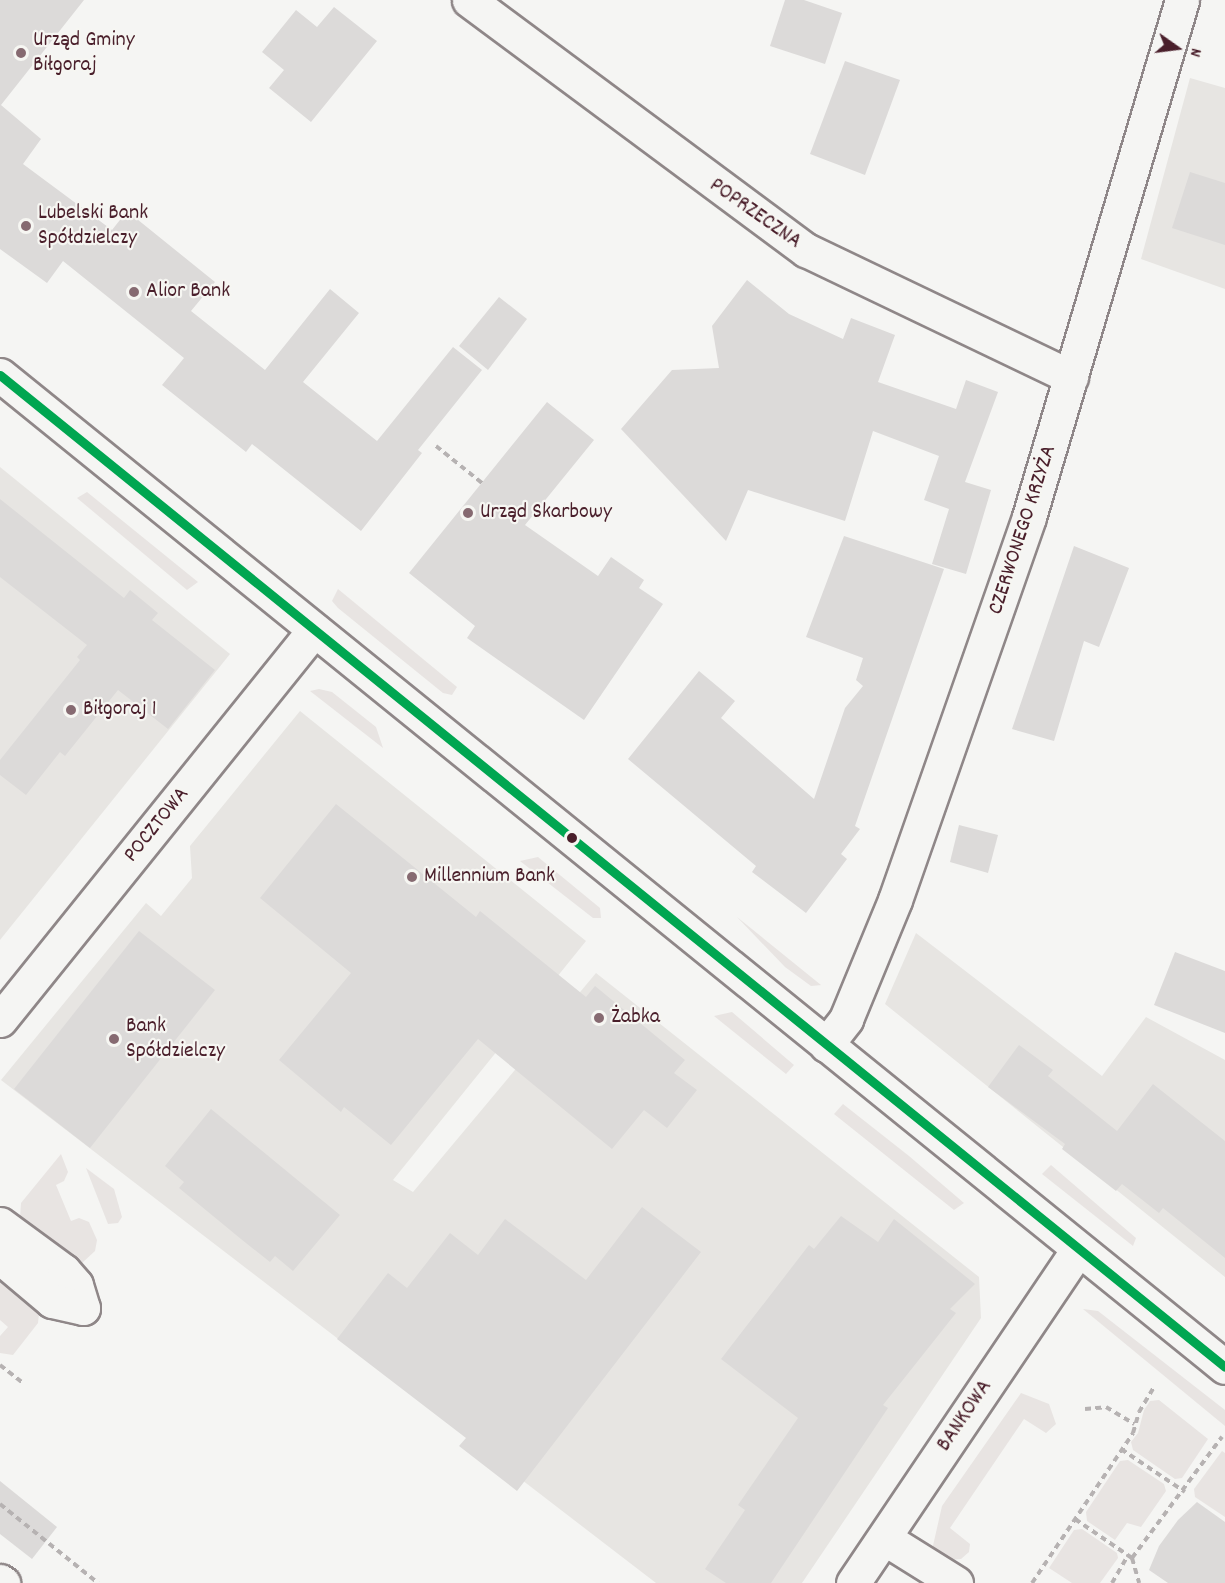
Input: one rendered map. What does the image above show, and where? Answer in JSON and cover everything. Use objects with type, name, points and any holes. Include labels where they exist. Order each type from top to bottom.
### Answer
[{"type":"street","name":"POPRZECZNA","points":[[469,0],[806,250],[1071,377]]},
{"type":"street","name":"CZERWONEGO KRZYŻA","points":[[826,1045],[846,1019],[895,900],[1029,517],[1182,0]]},
{"type":"street","points":[[0,375],[1225,1367]]},
{"type":"street","name":"POCZTOWA","points":[[0,1020],[314,630]]},
{"type":"street","points":[[0,1224],[64,1271],[75,1284],[83,1308],[52,1301],[0,1257]]},
{"type":"street","name":"BANKOWA","points":[[854,1583],[1078,1250]]},
{"type":"street","points":[[884,1538],[956,1583]]},
{"type":"path","points":[[436,446],[482,483]]},
{"type":"path","points":[[0,1365],[23,1383]]},
{"type":"path","points":[[1032,1583],[1121,1449],[1154,1387]]},
{"type":"path","points":[[1085,1409],[1106,1407],[1134,1424]]},
{"type":"path","points":[[1112,1583],[1130,1557],[1185,1492],[1222,1437]]},
{"type":"path","points":[[1121,1449],[1185,1492]]},
{"type":"path","points":[[0,1504],[98,1583]]},
{"type":"path","points":[[1075,1519],[1130,1557],[1139,1583]]},
{"type":"shaded area","points":[[1190,78],[1225,88],[1225,289],[1141,259]]},
{"type":"shaded area","points":[[0,467],[230,654],[0,940]]},
{"type":"shaded area","points":[[87,492],[198,582],[187,590],[77,498]]},
{"type":"shaded area","points":[[338,589],[457,687],[452,695],[443,693],[338,608],[332,601]]},
{"type":"shaded area","points":[[319,689],[332,692],[376,727],[383,748],[310,691]]},
{"type":"shaded area","points":[[300,711],[586,941],[393,1180],[413,1192],[596,973],[979,1277],[981,1318],[802,1583],[656,1583],[1,1080],[146,903],[161,916],[192,878],[190,846]]},
{"type":"shaded area","points":[[538,857],[600,908],[601,918],[593,918],[520,861]]},
{"type":"shaded area","points":[[737,917],[822,985],[811,986],[785,967]]},
{"type":"shaded area","points":[[916,933],[1102,1076],[1146,1017],[1225,1060],[1225,1277],[885,1004]]},
{"type":"shaded area","points":[[732,1012],[794,1065],[786,1074],[714,1016]]},
{"type":"shaded area","points":[[843,1104],[964,1203],[954,1210],[834,1114]]},
{"type":"shaded area","points":[[61,1154],[68,1172],[64,1181],[56,1185],[71,1221],[79,1218],[89,1222],[97,1240],[95,1251],[82,1263],[75,1264],[20,1218],[21,1203]]},
{"type":"shaded area","points":[[1051,1165],[1136,1238],[1133,1246],[1042,1174]]},
{"type":"shaded area","points":[[86,1168],[114,1189],[122,1217],[118,1223],[108,1224]]},
{"type":"shaded area","points":[[0,1275],[39,1314],[38,1323],[13,1355],[0,1353],[0,1336],[8,1327],[0,1320]]},
{"type":"shaded area","points":[[1083,1309],[1098,1311],[1225,1410],[1225,1426]]},
{"type":"shaded area","points":[[1021,1393],[1049,1404],[1056,1424],[1046,1433],[1024,1419],[950,1528],[970,1544],[969,1552],[961,1559],[949,1560],[932,1550],[942,1506]]},
{"type":"shaded area","points":[[1159,1400],[1208,1439],[1182,1478],[1175,1479],[1133,1450],[1131,1442],[1138,1433],[1144,1410],[1150,1401]]},
{"type":"shaded area","points":[[1222,1451],[1225,1453],[1225,1517],[1195,1497],[1194,1489]]},
{"type":"shaded area","points":[[1128,1460],[1164,1484],[1166,1491],[1141,1527],[1127,1523],[1115,1540],[1087,1521],[1086,1512],[1120,1461]]},
{"type":"shaded area","points":[[1082,1529],[1117,1553],[1118,1558],[1100,1583],[1072,1583],[1049,1568],[1074,1530]]},
{"type":"building","points":[[0,0],[84,0],[1,105],[41,139],[23,164],[112,230],[127,211],[215,282],[191,311],[265,370],[330,289],[359,313],[303,382],[377,441],[453,347],[482,370],[418,450],[422,453],[361,531],[252,444],[246,452],[162,385],[184,358],[63,261],[47,283],[0,249]]},
{"type":"building","points":[[785,0],[804,0],[842,13],[825,64],[770,46]]},
{"type":"building","points":[[334,7],[377,41],[311,122],[269,88],[284,70],[262,52],[296,10],[317,27]]},
{"type":"building","points":[[845,61],[900,80],[865,175],[810,154]]},
{"type":"building","points":[[1190,172],[1225,183],[1225,245],[1172,228]]},
{"type":"building","points":[[747,280],[789,314],[843,339],[851,318],[895,335],[878,382],[956,409],[966,380],[998,392],[965,482],[991,490],[966,574],[932,564],[949,509],[924,500],[939,456],[873,431],[845,521],[748,490],[726,541],[621,429],[672,370],[719,368],[712,326]]},
{"type":"building","points":[[499,297],[527,319],[488,370],[459,346]]},
{"type":"building","points":[[547,402],[594,440],[525,525],[598,576],[611,557],[644,580],[639,588],[663,604],[584,720],[467,638],[475,626],[409,573]]},
{"type":"building","name":"Biłgoraj 1","points":[[0,499],[124,598],[130,590],[158,613],[152,620],[215,670],[168,729],[118,690],[65,756],[60,752],[26,795],[0,775],[0,760],[80,660],[77,657],[87,645],[0,577]]},
{"type":"building","points":[[844,536],[944,569],[855,826],[860,829],[841,854],[847,859],[806,913],[752,872],[756,866],[628,759],[699,671],[735,701],[721,718],[814,799],[845,708],[863,686],[856,680],[863,658],[806,637]]},
{"type":"building","points":[[1074,546],[1129,568],[1099,647],[1084,641],[1054,741],[1012,729]]},
{"type":"building","points":[[336,804],[476,917],[480,911],[586,997],[595,986],[685,1060],[674,1073],[697,1090],[667,1128],[644,1110],[612,1149],[478,1039],[391,1145],[344,1107],[341,1112],[279,1060],[351,973],[260,898]]},
{"type":"building","points":[[959,825],[998,835],[988,873],[950,862]]},
{"type":"building","name":"Bank Spółdzielczy","points":[[139,931],[215,990],[90,1148],[14,1089]]},
{"type":"building","points":[[1175,952],[1225,971],[1225,1033],[1154,1005]]},
{"type":"building","points":[[1019,1045],[1053,1070],[1048,1076],[1117,1131],[1153,1084],[1225,1141],[1225,1258],[1163,1208],[1159,1213],[1122,1184],[1116,1191],[1062,1149],[1065,1144],[988,1087]]},
{"type":"building","points":[[211,1109],[340,1215],[293,1271],[275,1256],[270,1262],[241,1239],[179,1188],[184,1182],[165,1166]]},
{"type":"building","points":[[642,1207],[701,1252],[517,1491],[459,1446],[466,1438],[337,1339],[388,1273],[407,1288],[450,1233],[478,1255],[505,1219],[586,1280]]},
{"type":"building","points":[[841,1216],[878,1242],[894,1219],[975,1284],[950,1309],[956,1313],[883,1405],[888,1408],[771,1583],[726,1583],[705,1569],[745,1510],[738,1505],[798,1418],[721,1359],[809,1245],[814,1249]]},
{"type":"building","points":[[0,1481],[57,1527],[32,1559],[0,1534]]},
{"type":"building","points":[[1197,1502],[1225,1522],[1225,1583],[1168,1583],[1149,1570],[1159,1546],[1178,1520]]},
{"type":"transit line","points":[[0,375],[1225,1367]]},
{"type":"place","name":"Urząd Gminy Biłgoraj","points":[[21,53]]},
{"type":"place","name":"Lubelski Bank Spółdzielczy","points":[[26,226]]},
{"type":"place","name":"Alior Bank","points":[[134,292]]},
{"type":"place","name":"Urząd Skarbowy","points":[[468,513]]},
{"type":"place","name":"Biłgoraj 1","points":[[71,710]]},
{"type":"place","name":"Millennium Bank","points":[[412,877]]},
{"type":"place","name":"Żabka","points":[[599,1018]]},
{"type":"place","name":"Bank Spółdzielczy","points":[[114,1039]]}]
